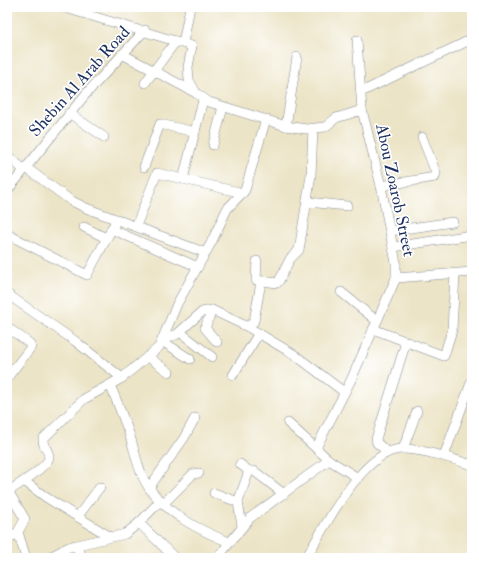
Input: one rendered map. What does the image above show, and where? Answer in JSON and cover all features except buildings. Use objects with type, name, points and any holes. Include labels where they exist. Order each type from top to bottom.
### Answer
[{"type":"street","points":[[62,7],[145,30],[192,46],[188,74],[196,93]]},
{"type":"street","points":[[145,83],[179,42],[190,7]]},
{"type":"street","name":"Shebin Al Arab Road","points":[[7,191],[69,113],[145,30]]},
{"type":"street","points":[[361,92],[472,39]]},
{"type":"street","name":"Abou Zoarob Street","points":[[357,40],[362,110],[381,186],[393,247],[396,278]]},
{"type":"street","points":[[122,54],[153,72],[196,93],[203,100],[286,126],[313,129],[326,126],[336,118],[362,110]]},
{"type":"street","points":[[286,126],[297,57]]},
{"type":"street","points":[[183,179],[203,100]]},
{"type":"street","points":[[213,145],[223,107]]},
{"type":"street","points":[[69,113],[104,137]]},
{"type":"street","points":[[7,540],[18,532],[25,519],[8,491],[24,481],[49,458],[43,439],[84,398],[122,378],[157,349],[177,304],[206,253],[227,209],[243,193],[248,183],[266,119]]},
{"type":"street","points":[[144,167],[160,124],[162,123],[195,132]]},
{"type":"street","points":[[258,281],[279,282],[290,259],[298,253],[308,202],[313,164],[313,129]]},
{"type":"street","points":[[381,186],[435,177],[436,173],[422,137]]},
{"type":"street","points":[[7,155],[78,204],[206,253]]},
{"type":"street","points":[[136,226],[156,174],[243,193]]},
{"type":"street","points":[[308,202],[347,206]]},
{"type":"street","points":[[7,234],[87,275],[117,219]]},
{"type":"street","points":[[390,231],[453,222]]},
{"type":"street","points":[[84,227],[106,238]]},
{"type":"street","points":[[111,229],[198,267]]},
{"type":"street","points":[[393,247],[472,236]]},
{"type":"street","points":[[248,327],[254,321],[258,281],[257,261]]},
{"type":"street","points":[[316,448],[344,392],[396,278],[472,272]]},
{"type":"street","points":[[340,292],[375,325],[406,342],[444,356],[452,330],[456,290],[455,274]]},
{"type":"street","points":[[7,294],[62,332],[122,378]]},
{"type":"street","points":[[162,340],[176,335],[202,312],[212,310],[259,333],[304,361],[344,392]]},
{"type":"street","points":[[212,310],[204,328],[217,342]]},
{"type":"street","points":[[7,327],[31,345],[7,378]]},
{"type":"street","points":[[180,332],[212,357]]},
{"type":"street","points":[[233,375],[259,333]]},
{"type":"street","points":[[162,340],[190,359]]},
{"type":"street","points":[[387,452],[377,443],[376,439],[406,342]]},
{"type":"street","points":[[148,357],[169,372]]},
{"type":"street","points":[[444,456],[472,380]]},
{"type":"street","points":[[110,385],[125,422],[141,473],[149,488],[162,502],[195,527],[229,542]]},
{"type":"street","points":[[403,449],[417,411]]},
{"type":"street","points":[[149,488],[184,438],[195,418]]},
{"type":"street","points":[[288,423],[329,460],[356,481]]},
{"type":"street","points":[[306,558],[342,497],[356,481],[387,452],[403,449],[444,456],[472,465]]},
{"type":"street","points":[[217,558],[250,518],[329,460]]},
{"type":"street","points":[[240,464],[249,471],[253,470],[284,494]]},
{"type":"street","points":[[242,526],[238,502],[249,471]]},
{"type":"street","points":[[48,558],[75,545],[109,536],[125,534],[193,474],[199,473]]},
{"type":"street","points":[[24,481],[47,498],[109,536]]},
{"type":"street","points":[[78,516],[100,487]]},
{"type":"street","points":[[214,493],[238,502]]},
{"type":"street","points":[[139,523],[175,558]]},
{"type":"street","points":[[18,532],[26,558]]},
{"type":"street","points":[[75,545],[83,558]]}]
